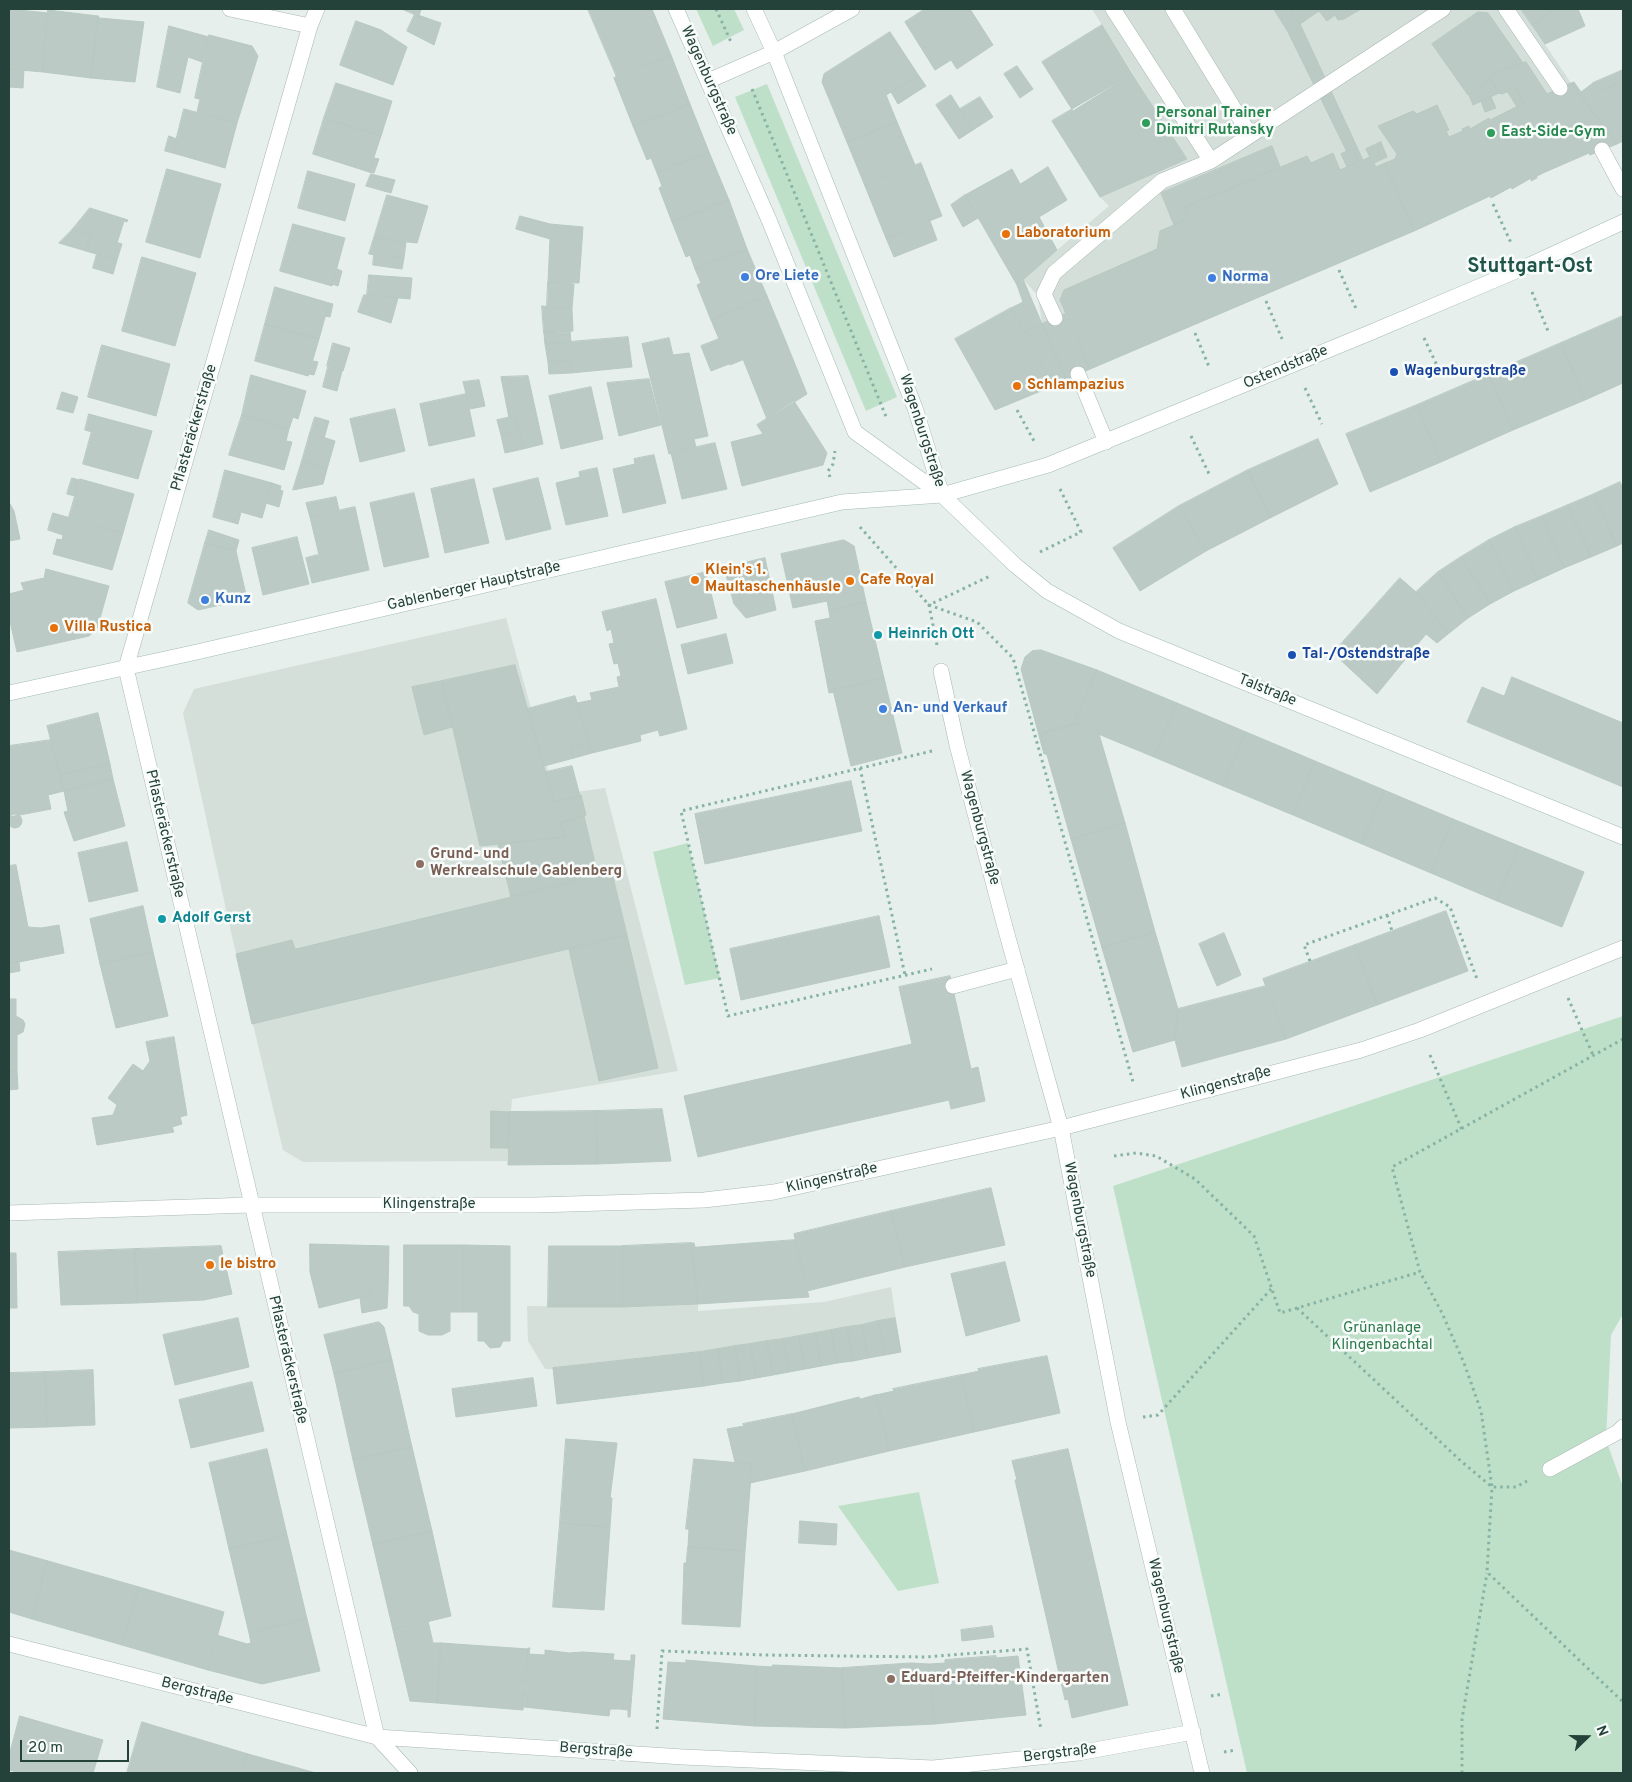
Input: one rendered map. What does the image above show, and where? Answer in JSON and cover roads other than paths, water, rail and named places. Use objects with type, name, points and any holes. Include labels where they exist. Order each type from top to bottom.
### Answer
[{"type":"street","points":[[230,9],[310,26]]},
{"type":"street","name":"Pflasteräckerstraße","points":[[317,9],[310,26],[126,668],[250,1205],[377,1738],[410,1773]]},
{"type":"street","name":"Wagenburgstraße","points":[[676,9],[769,220],[855,432],[942,495]]},
{"type":"street","name":"Wagenburgstraße","points":[[754,9],[774,52],[912,399],[942,495]]},
{"type":"street","points":[[708,81],[774,52],[852,9]]},
{"type":"street","points":[[1113,9],[1211,161]]},
{"type":"street","points":[[1173,9],[1250,136]]},
{"type":"street","points":[[1055,318],[1044,294],[1054,273],[1162,181],[1211,161],[1443,9]]},
{"type":"street","points":[[1506,9],[1560,88]]},
{"type":"street","points":[[1602,150],[1623,189]]},
{"type":"street","name":"Ostendstraße","points":[[942,495],[1048,465],[1106,442],[1523,268],[1623,222]]},
{"type":"street","points":[[1078,374],[1106,442]]},
{"type":"street","name":"Gablenberger Hauptstraße","points":[[9,693],[126,668],[842,502],[942,495]]},
{"type":"street","name":"Talstraße","points":[[942,495],[1015,565],[1047,591],[1119,631],[1623,837]]},
{"type":"street","name":"Wagenburgstraße","points":[[942,670],[957,745],[1061,1128],[1118,1422],[1202,1773]]},
{"type":"street","name":"Klingenstraße","points":[[9,1213],[250,1205],[516,1206],[704,1200],[774,1192],[1061,1128],[1361,1050],[1420,1030],[1623,948]]},
{"type":"street","points":[[953,986],[1017,969]]},
{"type":"street","points":[[1550,1469],[1618,1432],[1623,1427]]},
{"type":"street","name":"Bergstraße","points":[[9,1644],[377,1738],[683,1757],[932,1768],[1078,1753],[1193,1732]]},
{"type":"place","name":"Personal Trainer Dimitri Rutansky","points":[[1146,123]]},
{"type":"place","name":"East-Side-Gym","points":[[1491,133]]},
{"type":"place","name":"Laboratorium","points":[[1006,234]]},
{"type":"place","name":"Ore Liete","points":[[745,277]]},
{"type":"place","name":"Norma","points":[[1212,278]]},
{"type":"place","name":"Wagenburgstraße","points":[[1394,372]]},
{"type":"place","name":"Schlampazius","points":[[1017,386]]},
{"type":"place","name":"Klein's 1. Maultaschenhäusle","points":[[695,580]]},
{"type":"place","name":"Cafe Royal","points":[[850,581]]},
{"type":"place","name":"Kunz","points":[[205,600]]},
{"type":"place","name":"Villa Rustica","points":[[54,628]]},
{"type":"place","name":"Heinrich Ott","points":[[878,635]]},
{"type":"place","name":"Tal-/Ostendstraße","points":[[1292,655]]},
{"type":"place","name":"An- und Verkauf","points":[[883,709]]},
{"type":"place","name":"Grund- und Werkrealschule Gablenberg","points":[[420,864]]},
{"type":"place","name":"Adolf Gerst","points":[[162,919]]},
{"type":"place","name":"le bistro","points":[[210,1265]]},
{"type":"place","name":"Eduard-Pfeiffer-Kindergarten","points":[[891,1679]]},
{"type":"district","name":"Stuttgart-Ost","points":[[1530,268]]},
{"type":"park label","name":"Grünanlage Klingenbachtal","points":[[1382,1338]]}]
